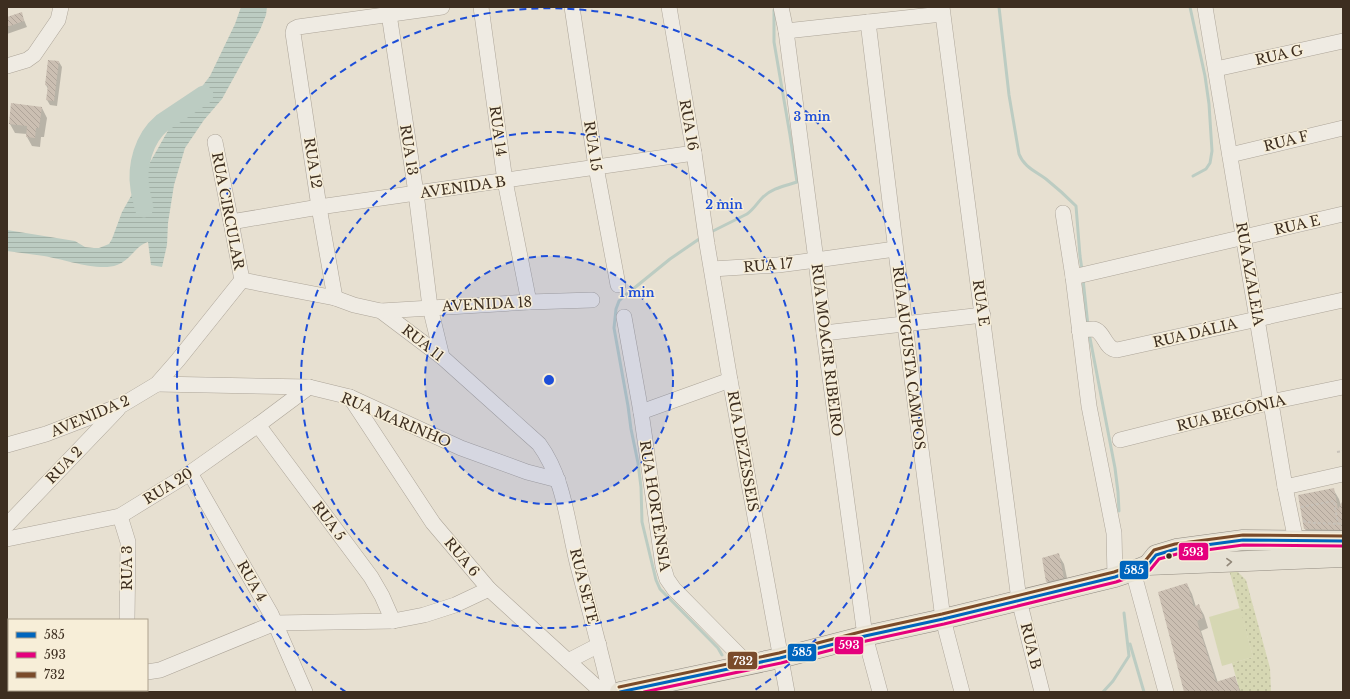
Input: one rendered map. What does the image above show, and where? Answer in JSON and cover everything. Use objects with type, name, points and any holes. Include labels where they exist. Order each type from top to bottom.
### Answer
[{"type":"main road","points":[[1129,572],[1156,554],[1176,549],[1243,540],[1296,541],[1341,533]]},
{"type":"main road","points":[[620,692],[780,658],[1129,572],[1343,557]]},
{"type":"street","points":[[7,66],[27,60],[34,55],[58,20],[61,7]]},
{"type":"street","points":[[389,14],[442,7]]},
{"type":"street","name":"RUA 14","points":[[481,7],[505,181],[529,302]]},
{"type":"street","name":"RUA 15","points":[[572,7],[596,167],[618,285]]},
{"type":"street","name":"RUA 16","points":[[669,7],[694,153],[707,244]]},
{"type":"street","name":"RUA MOACIR RIBEIRO","points":[[781,7],[786,32],[816,260],[824,333],[865,636],[880,692]]},
{"type":"street","name":"RUA AZALEIA","points":[[1205,7],[1285,487],[1298,516],[1296,541]]},
{"type":"street","points":[[786,32],[942,11]]},
{"type":"street","name":"RUA E","points":[[942,11],[983,315],[1019,600]]},
{"type":"street","name":"RUA 12","points":[[335,298],[319,207],[293,33],[294,29],[298,27],[389,14]]},
{"type":"street","name":"RUA 13","points":[[389,14],[416,193],[430,307],[442,357]]},
{"type":"street","name":"RUA AUGUSTA CAMPOS","points":[[868,22],[895,249],[943,619],[962,692]]},
{"type":"street","name":"RUA G","points":[[1216,69],[1343,41]]},
{"type":"street","name":"RUA F","points":[[1230,155],[1343,128]]},
{"type":"street","name":"RUA CIRCULAR","points":[[214,142],[232,222],[242,280]]},
{"type":"street","name":"AVENIDA B","points":[[232,222],[319,207],[694,153]]},
{"type":"street","points":[[1063,212],[1079,275],[1085,330],[1089,406],[1114,533],[1129,572],[1166,692]]},
{"type":"street","name":"RUA E","points":[[1079,275],[1343,214]]},
{"type":"street","name":"RUA DEZESSEIS","points":[[707,244],[730,380],[787,692]]},
{"type":"street","name":"RUA 17","points":[[712,269],[778,265],[895,249]]},
{"type":"street","name":"RUA 11","points":[[242,280],[335,298],[354,305],[381,311],[442,357],[539,444],[548,456],[558,480]]},
{"type":"street","name":"AVENIDA 2","points":[[7,445],[46,434],[122,405],[157,384],[242,280]]},
{"type":"street","name":"AVENIDA 18","points":[[381,311],[430,307],[592,300]]},
{"type":"street","name":"RUA DÁLIA","points":[[1085,330],[1099,332],[1110,349],[1117,350],[1343,300]]},
{"type":"street","points":[[824,333],[983,315]]},
{"type":"street","name":"RUA HORTÊNSIA","points":[[624,317],[641,412],[663,566],[667,579],[748,664]]},
{"type":"street","points":[[641,412],[730,380]]},
{"type":"street","name":"RUA MARINHO","points":[[157,384],[309,386],[350,397],[461,448],[527,472],[558,480]]},
{"type":"street","name":"RUA 20","points":[[7,539],[120,516],[190,473],[258,425],[309,386]]},
{"type":"street","name":"RUA BEGÔNIA","points":[[1120,440],[1271,402],[1343,387]]},
{"type":"street","name":"RUA 6","points":[[350,397],[433,523],[489,589],[602,692]]},
{"type":"street","name":"RUA 2","points":[[7,525],[122,405]]},
{"type":"street","name":"RUA 5","points":[[258,425],[371,577],[382,596],[393,621]]},
{"type":"street","name":"RUA 4","points":[[190,473],[275,624],[305,692]]},
{"type":"street","points":[[1285,487],[1343,474]]},
{"type":"street","name":"RUA SETE","points":[[558,480],[610,692]]},
{"type":"street","name":"RUA 3","points":[[120,516],[128,542],[127,619]]},
{"type":"street","points":[[148,672],[160,670],[275,624],[393,621],[424,615],[489,589]]},
{"type":"street","name":"RUA B","points":[[1019,600],[1042,692]]},
{"type":"street","points":[[568,661],[599,645]]},
{"type":"path","points":[[1337,452],[1343,451]]},
{"type":"path","points":[[1298,516],[1334,501],[1341,533]]},
{"type":"path","points":[[1298,516],[1312,524],[1341,533]]},
{"type":"path","points":[[1341,533],[1343,524]]},
{"type":"green space","points":[[1228,566],[1232,566],[1246,580],[1270,668],[1271,692],[1240,692],[1232,663],[1253,657]]},
{"type":"green space","points":[[1240,608],[1253,657],[1222,666],[1209,617]]},
{"type":"shaded area","points":[[241,7],[267,7],[266,15],[260,30],[222,99],[204,120],[185,148],[174,185],[168,223],[167,245],[162,267],[151,265],[148,242],[140,246],[122,263],[109,267],[91,266],[44,256],[7,251],[7,230],[75,241],[85,247],[99,248],[109,244],[122,212],[170,127],[183,108],[210,76],[235,24]]},
{"type":"building","points":[[22,12],[24,21],[7,27],[7,17]]},
{"type":"building","points":[[48,60],[59,61],[54,101],[46,100],[48,86],[45,85]]},
{"type":"building","points":[[11,103],[42,107],[39,128],[36,128],[35,138],[26,137],[27,126],[9,124]]},
{"type":"building","points":[[1334,488],[1338,509],[1343,500],[1343,530],[1304,529],[1298,495]]},
{"type":"building","points":[[1059,553],[1064,578],[1046,582],[1042,558]]},
{"type":"building","points":[[1187,583],[1194,607],[1199,604],[1203,618],[1197,621],[1216,682],[1235,676],[1240,692],[1184,692],[1158,592]]},
{"type":"waterway","points":[[999,7],[1009,95],[1019,154],[1027,166],[1050,182],[1076,206],[1082,270]]},
{"type":"waterway","points":[[1190,7],[1205,76],[1209,104],[1212,151],[1210,163],[1206,169],[1193,176]]},
{"type":"waterway","points":[[709,233],[747,214],[770,191],[797,182],[774,42],[774,10]]},
{"type":"waterway","points":[[144,208],[140,189],[139,171],[140,162],[150,136],[162,123],[204,95]]},
{"type":"waterway","points":[[702,237],[670,259],[619,301],[616,309],[614,328],[638,463],[641,487],[642,522],[656,580],[660,589],[718,648],[722,655]]},
{"type":"waterway","points":[[1083,279],[1088,326]]},
{"type":"waterway","points":[[1089,333],[1115,468],[1119,511]]},
{"type":"waterway","points":[[1103,692],[1113,681],[1129,656],[1124,613]]},
{"type":"waterway","points":[[1130,644],[1144,692]]},
{"type":"transit line","name":"732","points":[[619,687],[779,653],[864,631],[942,614],[1114,572],[1145,561],[1154,550],[1175,544],[1243,535],[1343,536]]},
{"type":"transit line","name":"585","points":[[620,692],[780,658],[865,636],[943,619],[1115,577],[1148,565],[1156,555],[1176,549],[1243,540],[1343,541]]},
{"type":"transit line","name":"593","points":[[644,692],[781,663],[866,641],[944,624],[1116,582],[1150,570],[1159,559],[1177,554],[1243,545],[1343,546]]}]
